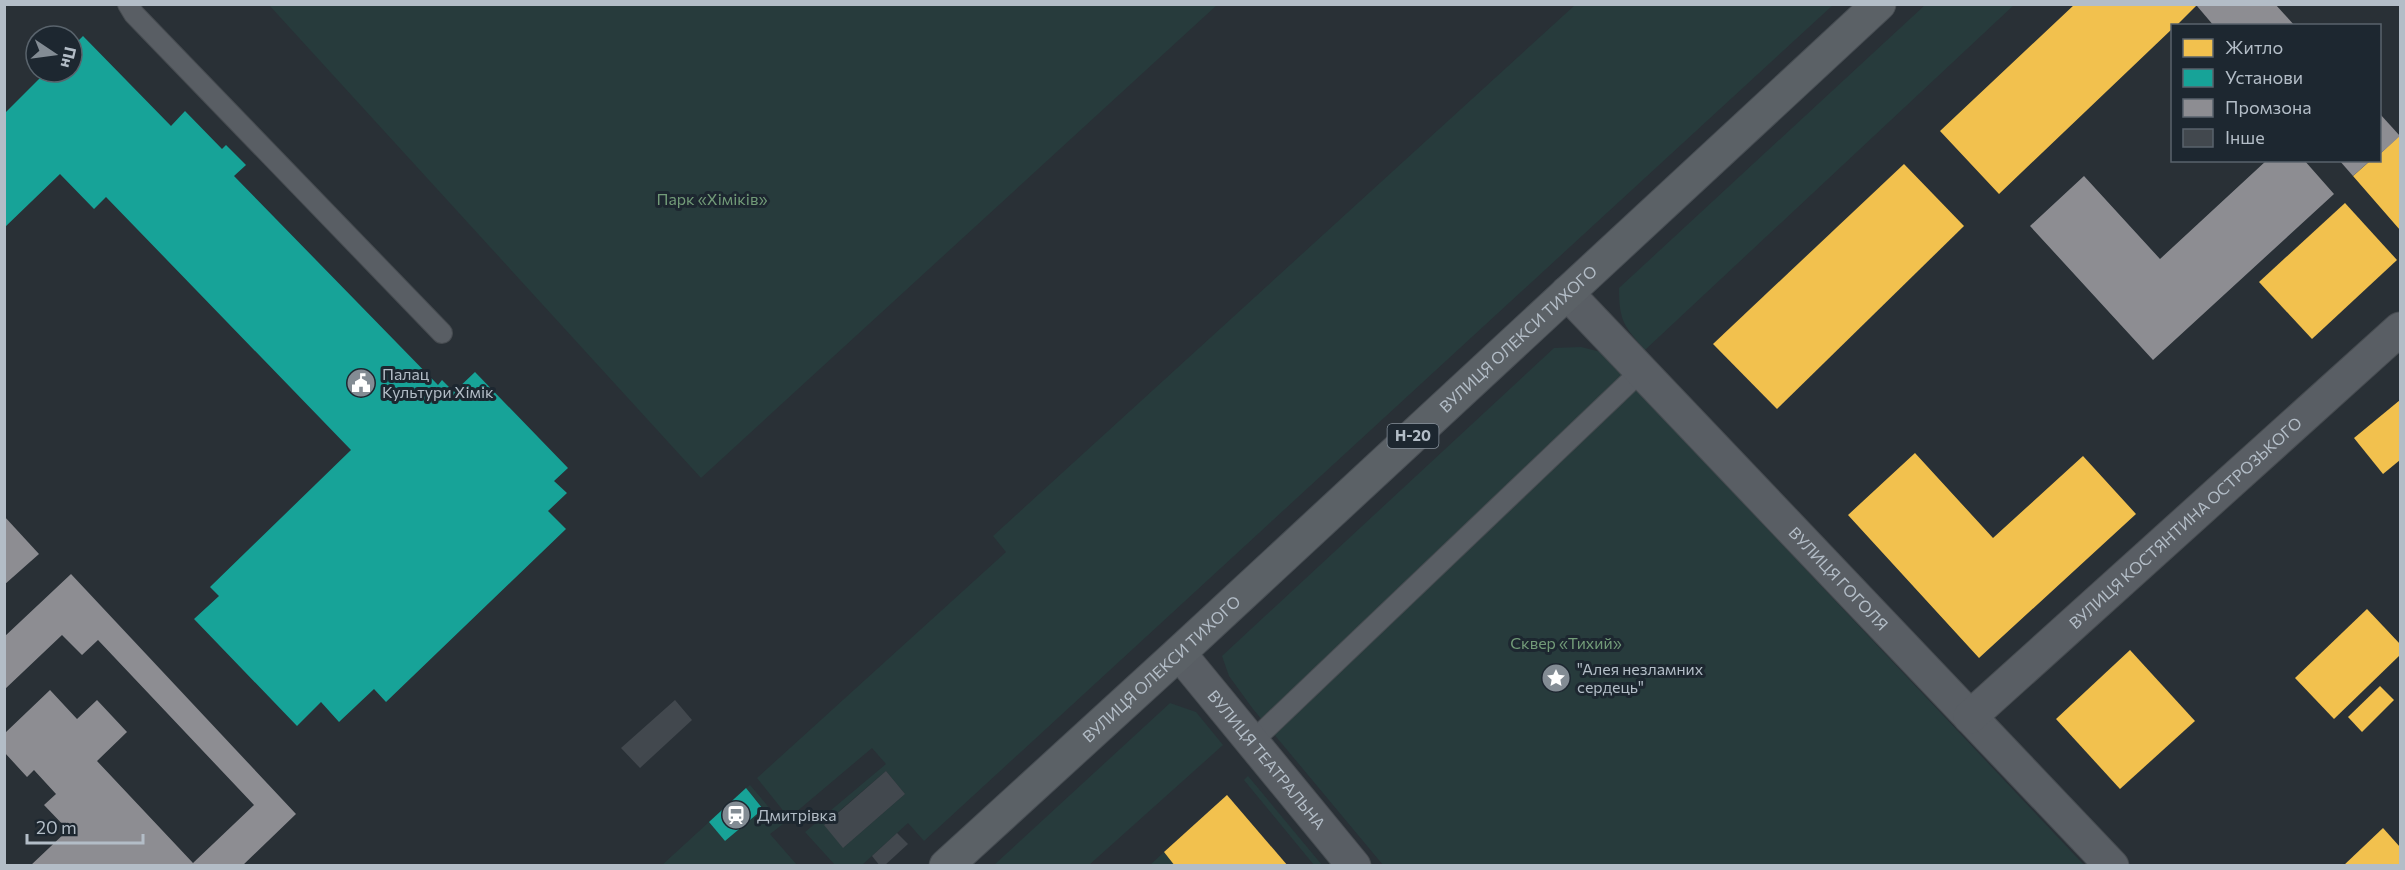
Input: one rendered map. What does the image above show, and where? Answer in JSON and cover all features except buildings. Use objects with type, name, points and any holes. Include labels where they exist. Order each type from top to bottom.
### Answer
[{"type":"main road","name":"ВУЛИЦЯ ОЛЕКСИ ТИХОГО","points":[[946,866],[1879,4]]},
{"type":"street","name":"ВУЛИЦЯ ГОГОЛЯ","points":[[1567,293],[2112,866]]},
{"type":"street","name":"ВУЛИЦЯ КОСТЯНТИНА ОСТРОЗЬКОГО","points":[[1970,717],[2400,329]]},
{"type":"street","name":"ВУЛИЦЯ ТЕАТРАЛЬНА","points":[[1179,653],[1354,866]]},
{"type":"lane","points":[[128,4],[142,22],[442,333]]},
{"type":"lane","points":[[1252,742],[1641,371]]},
{"type":"green space","name":"Парк «Хіміків»","points":[[269,5],[1217,5],[701,478]]},
{"type":"green space","points":[[1575,5],[1833,5],[924,841],[908,823],[862,865],[835,865],[805,832],[886,764],[872,748],[789,818],[757,778],[1006,552],[993,536]],"holes":[[[886,771],[905,794],[844,847],[824,824]]]},
{"type":"green space","points":[[1925,5],[2014,5],[1645,350],[1624,322],[1620,308],[1619,288]]},
{"type":"green space","name":"Сквер «Тихий»","points":[[1581,347],[1601,352],[2084,865],[1383,865],[1253,709],[1229,676],[1222,656],[1554,348]]},
{"type":"green space","points":[[1170,703],[1196,712],[1223,745],[1089,865],[994,865]]},
{"type":"green space","points":[[1248,776],[1322,865],[1314,865],[1244,780]]},
{"type":"green space","points":[[750,785],[783,824],[770,834],[797,865],[661,866],[709,822],[725,841],[763,808],[746,788]]},
{"type":"green space","points":[[1164,852],[1175,865],[1149,866]]},
{"type":"place","name":"Палац Культури Хімік","points":[[361,383]]},
{"type":"place","name":"\"Алея незламних сердець\"","points":[[1556,678]]},
{"type":"place","name":"Дмитрівка","points":[[736,815]]}]
